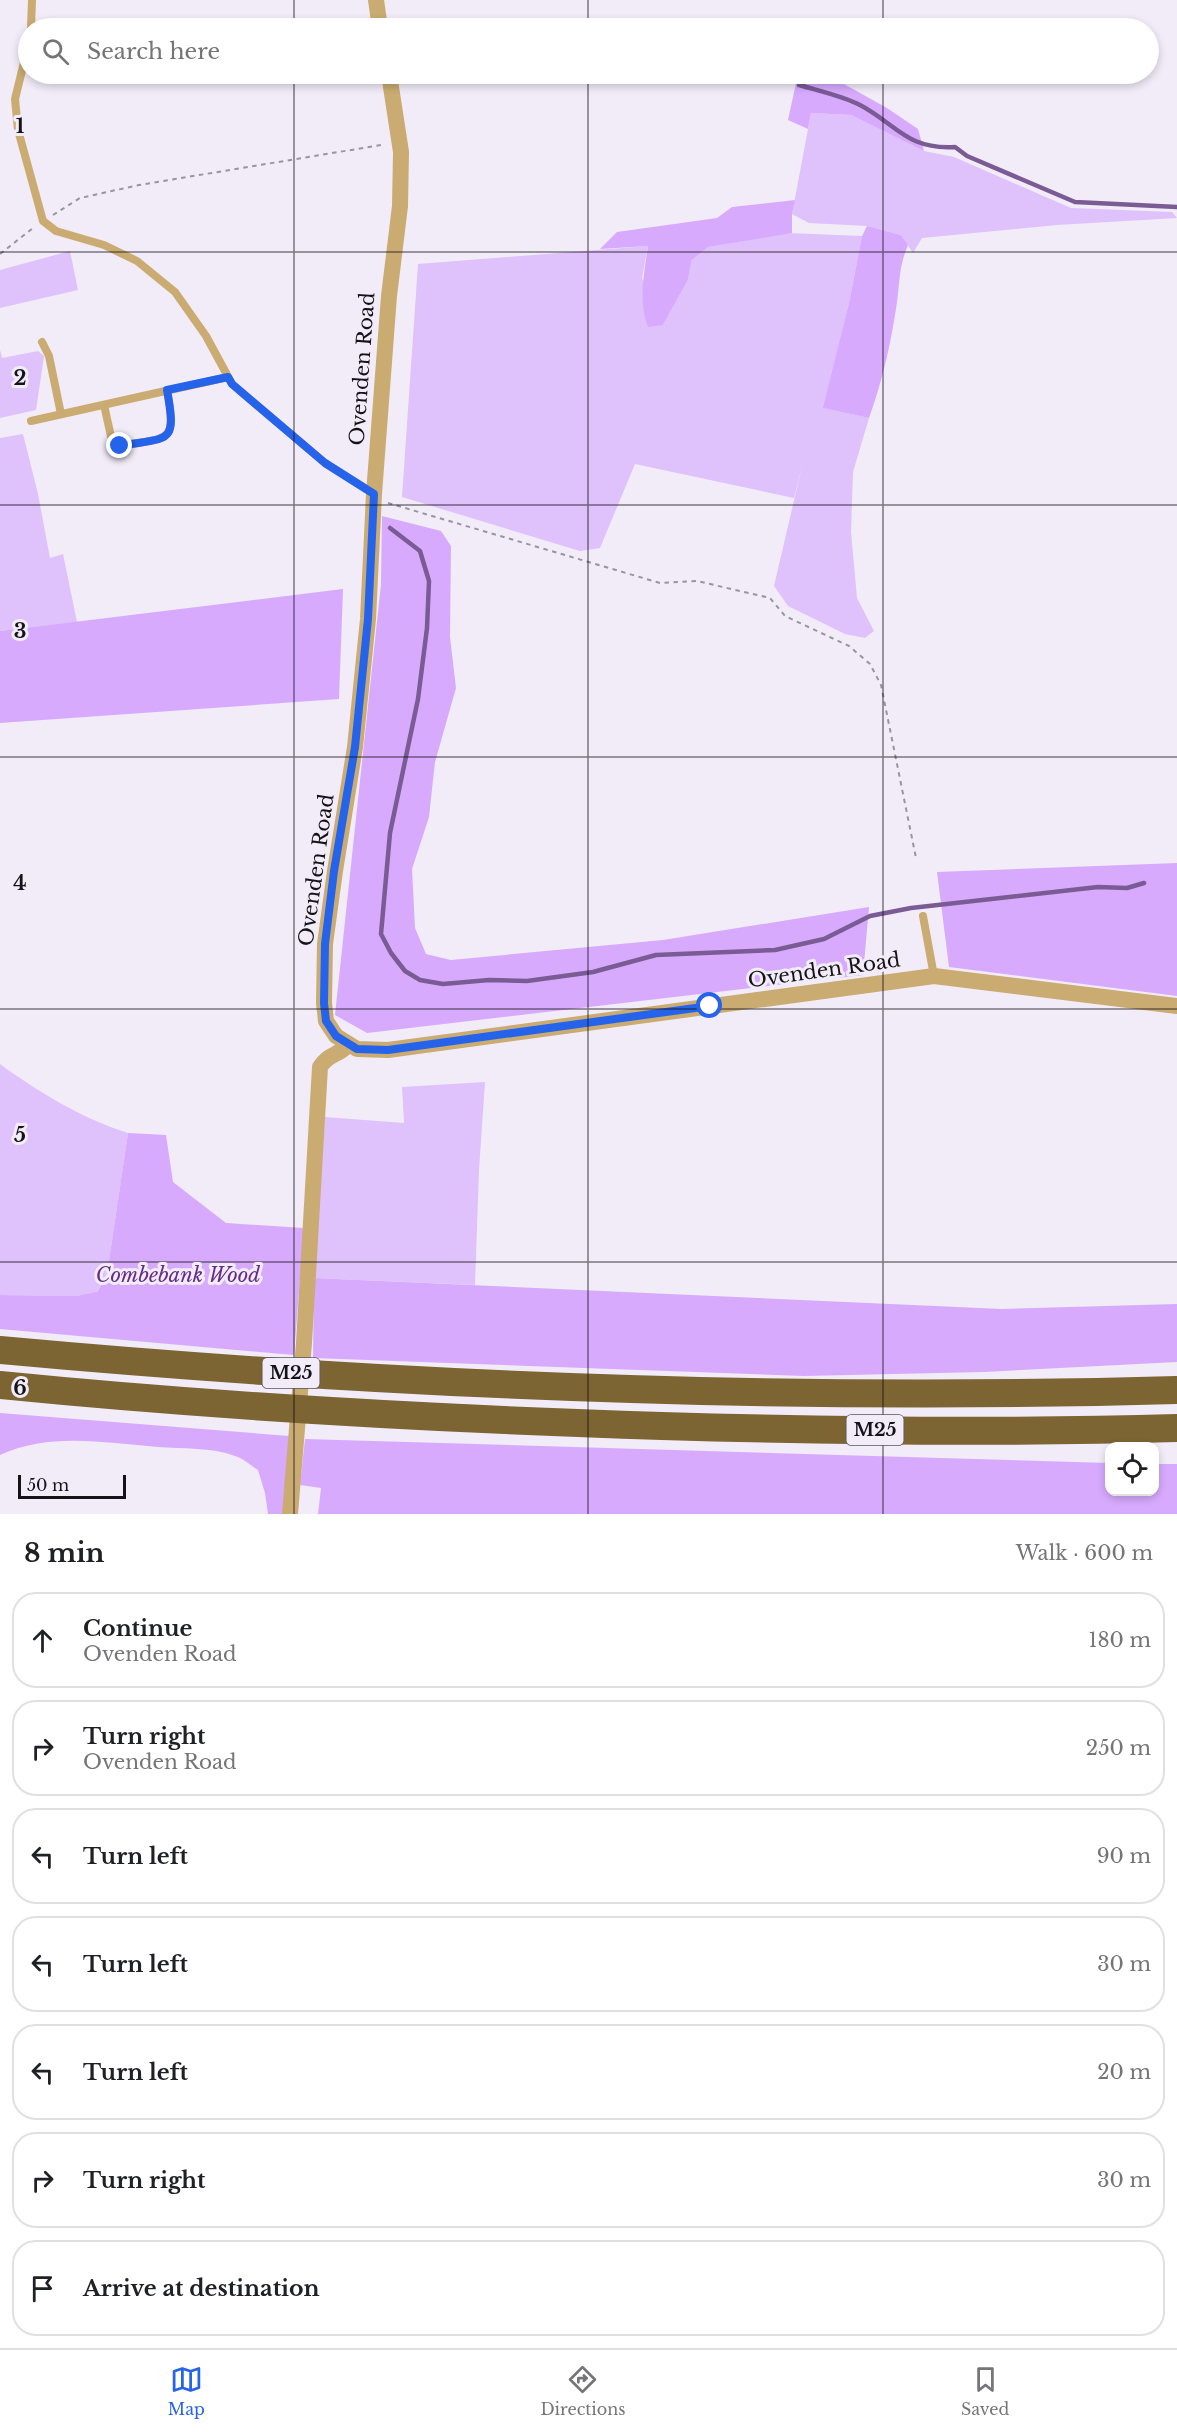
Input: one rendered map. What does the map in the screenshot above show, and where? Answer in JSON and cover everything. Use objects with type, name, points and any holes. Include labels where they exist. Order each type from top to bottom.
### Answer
[{"type":"highway","name":"M25","points":[[0,1350],[275,1372],[582,1388],[888,1394],[1177,1390]]},
{"type":"highway","name":"M25","points":[[0,1385],[368,1414],[573,1423],[764,1429],[952,1431],[1177,1428]]},
{"type":"street","points":[[376,0],[379,18]]},
{"type":"street","name":"Ovenden Road","points":[[290,1514],[304,1343],[320,1067],[326,1021],[325,944],[334,871],[355,747],[368,619],[388,296],[400,206],[401,152],[391,84]]},
{"type":"street","name":"Ovenden Road","points":[[348,1045],[357,1049],[388,1050],[934,976],[1177,1006]]},
{"type":"street","points":[[320,1067],[326,1058],[343,1051],[348,1045],[336,1036],[326,1021]]},
{"type":"lane","points":[[31,18],[32,0]]},
{"type":"lane","points":[[19,84],[15,99],[18,130],[43,221],[56,231],[104,245],[137,261],[175,292],[206,336],[232,384],[325,463],[374,497]]},
{"type":"lane","points":[[42,342],[49,356],[61,414]]},
{"type":"lane","points":[[31,422],[228,377]]},
{"type":"lane","points":[[104,405],[112,441],[120,446],[164,438],[171,430],[173,421],[167,390]]},
{"type":"lane","points":[[923,916],[934,976]]},
{"type":"path","points":[[0,254],[43,221],[80,198],[139,185],[381,145]]},
{"type":"path","points":[[374,497],[660,583],[697,581],[770,597],[785,616],[849,645],[870,664],[881,686],[916,858]]},
{"type":"shaded area","points":[[811,113],[851,115],[924,151],[954,157],[1071,208],[1172,212],[1177,218],[1057,225],[922,238],[913,253],[901,235],[867,226],[809,223],[792,214]]},
{"type":"shaded area","points":[[788,233],[862,236],[824,408],[869,418],[853,472],[851,532],[857,598],[874,631],[865,638],[845,634],[788,606],[774,586],[803,462],[794,498],[635,464],[600,548],[580,551],[402,497],[418,264],[648,246],[642,278],[663,325],[688,280],[690,262],[708,247]]},
{"type":"shaded area","points":[[70,251],[78,290],[0,308],[0,270]]},
{"type":"shaded area","points":[[0,350],[2,358],[38,351],[44,356],[36,410],[0,418]]},
{"type":"shaded area","points":[[23,434],[38,494],[50,558],[63,554],[77,622],[0,631],[0,438]]},
{"type":"shaded area","points":[[0,1064],[61,1104],[128,1133],[107,1274],[96,1293],[76,1296],[0,1295]]},
{"type":"shaded area","points":[[485,1082],[475,1285],[314,1278],[325,1117],[404,1123],[402,1087]]},
{"type":"green space","points":[[796,84],[844,84],[887,108],[918,129],[924,151],[851,115],[811,113],[808,129],[788,120]]},
{"type":"green space","points":[[795,200],[792,233],[708,247],[691,261],[688,280],[663,325],[648,327],[643,307],[648,246],[600,249],[617,232],[717,218],[732,207]]},
{"type":"green space","points":[[867,226],[901,235],[908,245],[901,269],[888,351],[869,418],[823,408],[849,303],[862,236]]},
{"type":"green space","points":[[382,516],[441,531],[451,546],[450,637],[456,688],[435,762],[429,817],[412,869],[415,928],[426,954],[451,960],[663,940],[869,907],[863,975],[367,1033],[335,1015],[381,584]]},
{"type":"green space","points":[[343,589],[339,699],[0,723],[0,631]]},
{"type":"green space","points":[[1177,863],[1177,996],[949,967],[937,872]]},
{"type":"green space","name":"Combebank Wood","points":[[128,1133],[166,1135],[173,1182],[226,1223],[304,1228],[294,1355],[0,1329],[0,1295],[76,1296],[97,1292],[107,1274]]},
{"type":"green space","points":[[314,1278],[1002,1309],[1177,1304],[1177,1362],[984,1372],[804,1376],[313,1358]]},
{"type":"green space","points":[[0,1413],[289,1436],[284,1514],[268,1514],[258,1470],[244,1460],[226,1453],[197,1449],[58,1441],[39,1443],[0,1455]]},
{"type":"green space","points":[[305,1439],[1105,1463],[1105,1496],[1159,1496],[1159,1464],[1177,1464],[1177,1514],[318,1514],[321,1488],[300,1485]]},
{"type":"waterway","points":[[799,85],[860,105],[913,140],[939,147],[955,147],[967,156],[1075,202],[1177,207]]},
{"type":"waterway","points":[[390,528],[420,551],[429,581],[427,628],[418,699],[390,833],[381,934],[391,953],[405,971],[420,980],[443,984],[489,980],[527,981],[593,972],[656,955],[775,950],[824,939],[870,916],[911,908],[1098,887],[1127,888],[1144,883]]},
{"type":"route","points":[[120,446],[164,438],[171,430],[173,421],[167,390],[228,377],[232,384],[325,463],[374,494],[368,619],[355,747],[334,871],[325,944],[326,1021],[336,1036],[357,1049],[388,1050],[710,1006]]}]
